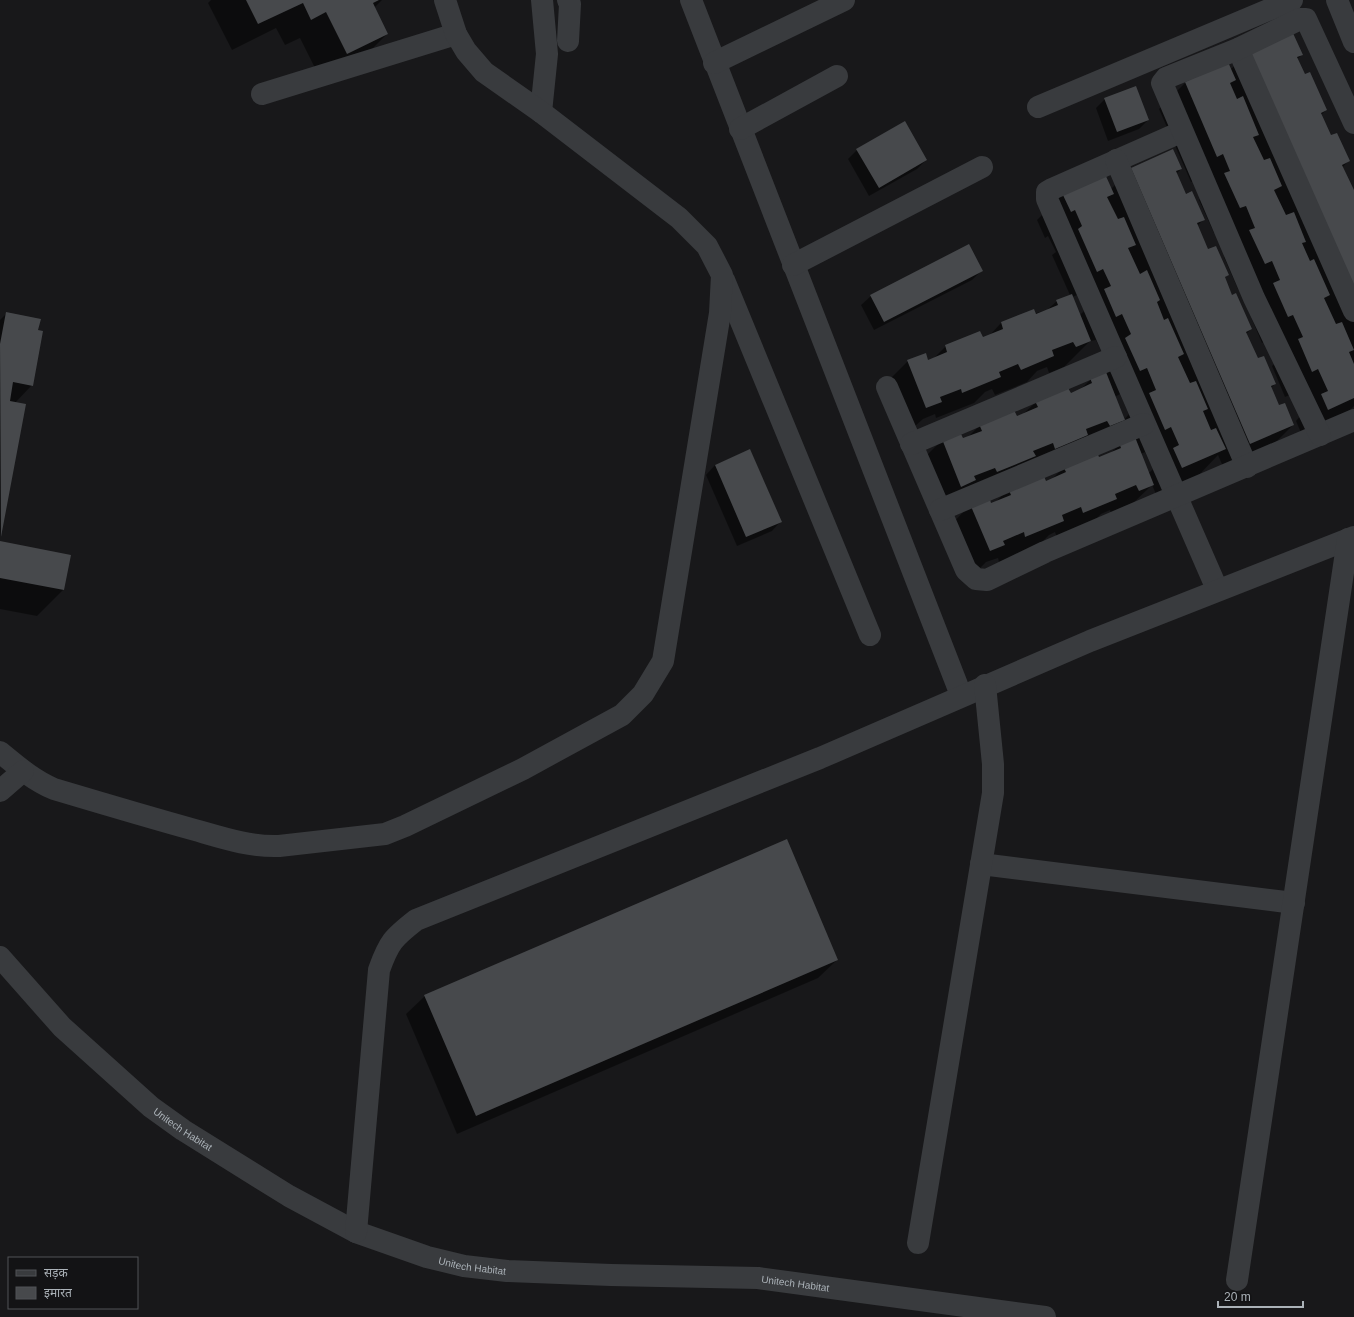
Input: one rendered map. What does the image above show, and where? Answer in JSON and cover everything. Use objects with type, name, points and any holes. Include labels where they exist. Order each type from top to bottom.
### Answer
[{"type":"street","points":[[445,0],[456,34],[466,51],[484,72],[541,112],[679,218],[707,246],[722,275],[870,634]]},
{"type":"street","points":[[541,112],[547,54],[542,0]]},
{"type":"street","points":[[568,0],[570,4],[568,41]]},
{"type":"street","points":[[691,0],[740,130],[961,695]]},
{"type":"street","points":[[714,63],[844,0]]},
{"type":"street","points":[[1038,107],[1292,0]]},
{"type":"street","points":[[1337,0],[1354,42]]},
{"type":"street","points":[[1320,435],[1254,298],[1162,86],[1164,80],[1300,19],[1306,19],[1354,123]]},
{"type":"street","points":[[262,94],[456,34]]},
{"type":"street","points":[[1238,48],[1354,311]]},
{"type":"street","points":[[740,130],[837,76]]},
{"type":"street","points":[[1181,132],[1052,188],[1047,192],[1047,199],[1175,496],[1217,589]]},
{"type":"street","points":[[1116,160],[1247,466]]},
{"type":"street","points":[[793,265],[982,167]]},
{"type":"street","points":[[0,752],[23,771],[40,782],[54,788],[145,817],[242,843],[261,847],[279,846],[385,834],[405,826],[523,769],[622,715],[643,694],[663,660],[720,313],[722,275]]},
{"type":"street","points":[[911,444],[1116,357]]},
{"type":"street","points":[[887,387],[966,570],[976,579],[987,580],[1045,552],[1354,420]]},
{"type":"street","points":[[940,510],[1144,424]]},
{"type":"street","points":[[356,1232],[379,970],[388,946],[399,934],[416,920],[820,758],[961,695],[1217,589],[1351,538],[1237,1280]]},
{"type":"street","points":[[918,1243],[993,793],[993,764],[985,685]]},
{"type":"street","points":[[0,792],[23,771]]},
{"type":"street","points":[[981,864],[1294,902]]},
{"type":"street","name":"Unitech Habitat","points":[[0,956],[62,1027],[150,1107],[183,1130],[289,1196],[356,1232],[427,1257],[464,1266],[508,1271],[758,1278],[1045,1317]]},
{"type":"building","points":[[246,0],[379,0],[373,3],[388,34],[347,54],[326,12],[311,20],[303,3],[258,24]]},
{"type":"building","points":[[1292,31],[1303,55],[1297,57],[1305,74],[1310,72],[1327,110],[1321,113],[1331,135],[1337,133],[1350,161],[1342,165],[1354,190],[1354,290],[1249,50]]},
{"type":"building","points":[[1228,62],[1236,80],[1230,83],[1237,99],[1243,96],[1259,135],[1253,137],[1264,160],[1270,158],[1282,186],[1274,190],[1286,215],[1294,212],[1306,242],[1302,243],[1310,261],[1314,259],[1330,295],[1324,298],[1336,324],[1342,322],[1354,350],[1349,352],[1354,364],[1354,398],[1328,410],[1321,394],[1328,391],[1318,369],[1312,372],[1298,339],[1303,337],[1293,315],[1288,317],[1273,283],[1280,280],[1272,261],[1265,264],[1249,230],[1255,228],[1246,206],[1240,208],[1224,173],[1230,171],[1223,154],[1217,157],[1185,82]]},
{"type":"building","points":[[1136,86],[1149,120],[1117,132],[1104,98]]},
{"type":"building","points":[[905,121],[927,160],[879,188],[856,149]]},
{"type":"building","points":[[1173,149],[1182,169],[1176,171],[1186,194],[1192,191],[1205,220],[1197,223],[1208,249],[1216,246],[1229,275],[1225,277],[1232,295],[1236,293],[1252,329],[1246,332],[1258,358],[1264,356],[1276,384],[1271,386],[1279,405],[1285,403],[1294,425],[1250,444],[1131,168]]},
{"type":"building","points":[[1105,174],[1114,194],[1107,197],[1118,219],[1124,217],[1136,245],[1128,248],[1140,274],[1147,270],[1160,300],[1157,302],[1164,320],[1168,318],[1184,354],[1178,357],[1190,383],[1196,381],[1208,409],[1203,411],[1211,430],[1216,428],[1226,449],[1182,468],[1173,448],[1179,445],[1171,427],[1165,430],[1149,393],[1156,390],[1147,368],[1140,371],[1125,338],[1131,334],[1122,314],[1116,317],[1104,289],[1111,286],[1103,269],[1097,272],[1078,229],[1082,226],[1075,210],[1071,212],[1062,193]]},
{"type":"building","points":[[969,244],[983,271],[884,322],[870,295]]},
{"type":"building","points":[[1072,294],[1091,341],[1076,347],[1073,342],[1052,350],[1054,356],[1021,370],[1018,364],[999,372],[1001,377],[962,393],[961,389],[940,397],[942,402],[926,408],[907,360],[926,353],[928,360],[947,352],[945,345],[980,331],[983,337],[1003,329],[1001,322],[1034,309],[1036,314],[1058,305],[1056,300]]},
{"type":"building","points":[[6,312],[41,319],[38,330],[43,331],[33,386],[13,382],[10,401],[26,404],[1,537],[0,344]]},
{"type":"building","points":[[1106,372],[1125,420],[1110,426],[1107,421],[1086,429],[1088,435],[1055,449],[1053,443],[1033,451],[1036,456],[997,472],[995,468],[974,476],[976,480],[961,487],[942,439],[960,432],[963,438],[982,431],[979,424],[1014,410],[1017,416],[1038,407],[1035,401],[1068,388],[1071,393],[1092,383],[1090,378]]},
{"type":"building","points":[[1135,437],[1154,485],[1139,491],[1136,485],[1115,494],[1117,499],[1083,513],[1081,507],[1062,515],[1064,521],[1025,537],[1024,532],[1003,541],[1005,545],[990,551],[970,504],[989,496],[991,503],[1011,495],[1008,488],[1043,474],[1046,481],[1066,472],[1063,466],[1097,452],[1099,457],[1121,448],[1119,443]]},
{"type":"building","points":[[750,449],[782,522],[746,537],[715,465]]},
{"type":"building","points":[[0,541],[71,555],[64,590],[0,578]]},
{"type":"building","points":[[787,839],[838,960],[476,1116],[424,995]]}]
